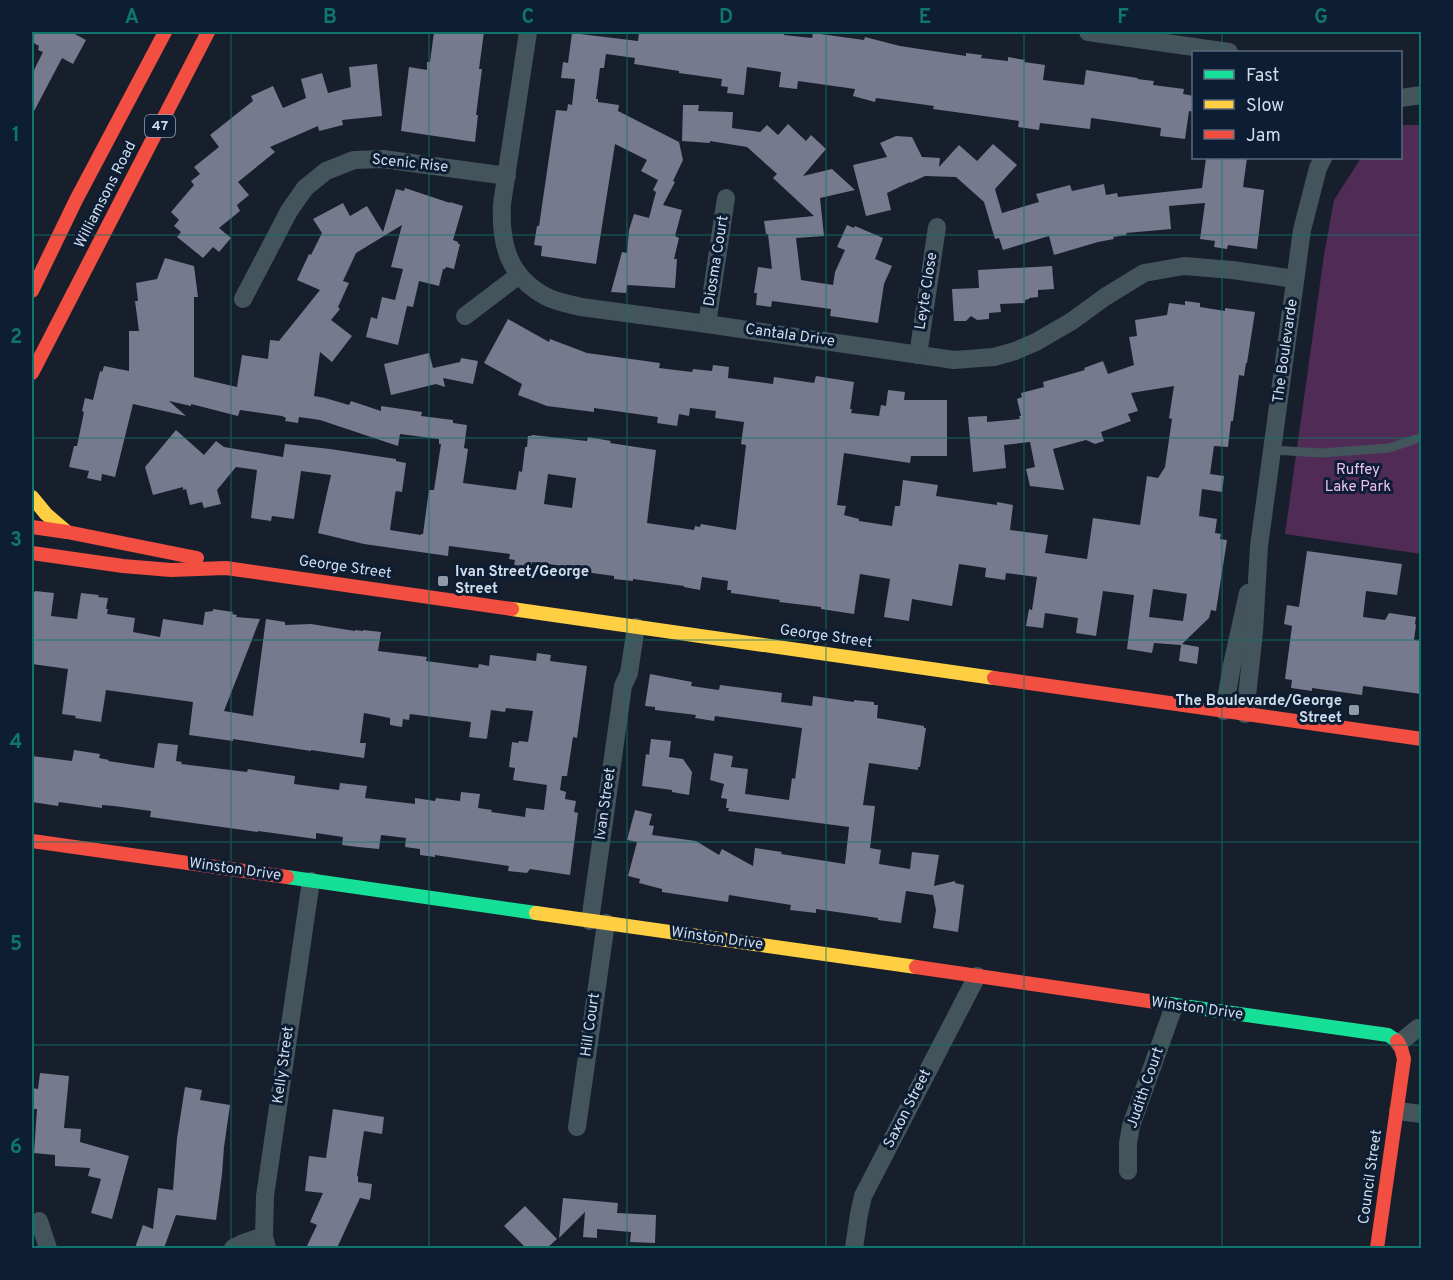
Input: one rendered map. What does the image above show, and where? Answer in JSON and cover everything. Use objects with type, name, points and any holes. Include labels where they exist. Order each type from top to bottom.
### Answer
[{"type":"main road","name":"Williamsons Road","points":[[32,291],[76,200],[165,32]]},
{"type":"main road","name":"Williamsons Road","points":[[32,373],[208,32]]},
{"type":"main road","points":[[32,497],[46,514],[67,532]]},
{"type":"main road","name":"George Street","points":[[32,527],[182,554],[226,568],[1422,740]]},
{"type":"main road","name":"George Street","points":[[32,553],[123,566],[171,570],[226,568]]},
{"type":"main road","name":"Winston Drive","points":[[32,841],[1388,1035],[1399,1043]]},
{"type":"main road","points":[[1398,1111],[1404,1059],[1399,1043]]},
{"type":"main road","name":"Council Street","points":[[1377,1248],[1398,1111]]},
{"type":"street","name":"Cantala Drive","points":[[528,32],[502,204],[503,243],[519,275],[546,297],[563,303],[954,360],[994,357],[1036,342],[1144,273],[1184,266],[1295,279]]},
{"type":"street","points":[[1088,32],[1221,51]]},
{"type":"street","points":[[1402,98],[1422,95]]},
{"type":"street","name":"Scenic Rise","points":[[243,299],[289,211],[304,188],[326,171],[354,160],[383,159],[507,176]]},
{"type":"street","name":"The Boulevarde","points":[[1245,714],[1254,632],[1259,546],[1295,279],[1302,230],[1318,168],[1322,159]]},
{"type":"street","name":"Diosma Court","points":[[707,324],[726,198]]},
{"type":"street","name":"Leyte Close","points":[[918,355],[937,227]]},
{"type":"street","points":[[465,316],[519,275]]},
{"type":"street","name":"The Boulevarde","points":[[1224,711],[1238,632],[1259,546]]},
{"type":"street","name":"Ivan Street","points":[[598,922],[623,686],[628,673],[631,626]]},
{"type":"street","name":"Kelly Street","points":[[266,1242],[266,1196],[311,881]]},
{"type":"street","name":"Hill Court","points":[[577,1127],[598,922]]},
{"type":"street","name":"Saxon Street","points":[[854,1248],[864,1196],[977,976]]},
{"type":"street","name":"Judith Court","points":[[1128,1171],[1128,1143],[1131,1126],[1174,1006]]},
{"type":"street","points":[[1399,1043],[1418,1028]]},
{"type":"street","points":[[1398,1111],[1422,1114]]},
{"type":"street","points":[[39,1221],[48,1248]]},
{"type":"street","points":[[233,1248],[243,1243],[266,1242]]},
{"type":"lane","points":[[1272,450],[1321,453],[1389,448],[1422,437]]},
{"type":"green space","name":"Ruffey Lake Park","points":[[1421,125],[1421,554],[1285,534],[1324,255],[1334,200],[1360,159],[1402,159],[1402,126]]},
{"type":"building","points":[[35,32],[71,32],[86,40],[73,64],[62,58],[32,115],[32,74],[43,52],[38,50],[39,46],[32,42]]},
{"type":"building","points":[[434,32],[484,32],[479,69],[482,69],[475,142],[401,131],[409,67],[427,70]]},
{"type":"building","points":[[639,32],[784,32],[784,35],[812,38],[813,33],[864,40],[865,37],[900,46],[966,56],[966,53],[982,55],[981,58],[1008,61],[1008,57],[1025,60],[1024,62],[1045,65],[1043,80],[1084,85],[1086,70],[1154,81],[1153,85],[1184,89],[1183,94],[1192,96],[1192,112],[1189,111],[1185,139],[1160,136],[1161,128],[1091,118],[1090,129],[1040,123],[1039,130],[1018,127],[1019,121],[933,109],[934,106],[876,98],[875,102],[853,96],[855,89],[798,81],[797,89],[779,87],[781,72],[747,67],[744,95],[727,93],[728,87],[721,86],[722,79],[634,64],[635,58],[606,54],[604,68],[600,68],[596,99],[598,102],[619,105],[618,111],[679,142],[683,160],[663,205],[682,210],[675,236],[679,238],[674,259],[677,259],[675,288],[627,285],[626,293],[611,292],[622,252],[627,253],[629,230],[634,214],[649,218],[656,192],[653,190],[658,180],[641,171],[647,160],[615,144],[596,264],[541,256],[542,246],[534,245],[537,226],[539,226],[556,110],[567,111],[568,104],[572,105],[575,79],[561,78],[563,62],[568,63],[572,33],[638,41]]},
{"type":"building","points":[[377,64],[382,116],[342,120],[343,125],[319,131],[318,126],[270,147],[275,152],[238,182],[249,195],[237,205],[240,211],[219,228],[231,238],[219,252],[213,247],[203,258],[177,237],[181,232],[174,226],[179,220],[171,212],[194,185],[191,181],[200,174],[194,167],[219,147],[210,135],[253,101],[251,96],[273,86],[283,108],[306,98],[301,79],[322,73],[328,93],[351,87],[349,67]]},
{"type":"building","points":[[683,105],[699,105],[698,111],[733,112],[732,128],[760,132],[767,125],[778,135],[788,124],[806,141],[811,135],[826,149],[803,176],[832,169],[855,190],[820,198],[824,236],[796,238],[801,280],[833,285],[835,272],[845,250],[837,247],[847,225],[883,238],[875,259],[892,266],[884,284],[878,323],[830,316],[831,309],[772,301],[771,307],[756,305],[757,293],[754,293],[758,267],[772,269],[768,234],[766,234],[764,221],[814,216],[773,178],[777,174],[747,147],[710,141],[710,143],[682,141]]},
{"type":"building","points":[[896,136],[912,137],[922,157],[940,158],[939,167],[959,145],[977,161],[993,144],[1017,165],[995,189],[1002,213],[1039,202],[1036,194],[1070,185],[1072,191],[1104,184],[1106,195],[1117,193],[1118,197],[1202,188],[1206,159],[1247,159],[1243,187],[1264,190],[1257,249],[1228,245],[1227,249],[1214,247],[1215,241],[1200,239],[1205,203],[1169,206],[1171,229],[1126,233],[1127,235],[1054,255],[1049,236],[1003,250],[999,238],[995,239],[984,202],[956,177],[925,176],[910,182],[887,193],[891,210],[866,216],[853,165],[887,157],[880,143]]},
{"type":"building","points":[[405,188],[463,206],[453,240],[460,244],[454,269],[446,267],[443,269],[439,286],[419,281],[413,307],[407,306],[398,345],[366,337],[371,317],[377,319],[382,297],[395,300],[403,269],[391,267],[402,225],[356,253],[343,281],[349,283],[338,307],[340,309],[331,320],[352,336],[332,362],[320,352],[314,396],[349,405],[351,401],[381,411],[381,406],[422,412],[421,416],[453,420],[453,423],[467,425],[464,448],[468,449],[463,483],[516,490],[519,471],[522,472],[528,436],[532,435],[587,441],[588,437],[656,450],[647,523],[694,530],[695,526],[700,527],[701,524],[736,530],[746,445],[741,444],[744,422],[715,418],[716,411],[690,408],[689,416],[679,414],[677,426],[657,423],[658,417],[594,408],[594,412],[547,406],[518,395],[522,384],[484,363],[508,319],[549,342],[550,339],[587,353],[660,363],[659,368],[692,372],[693,369],[712,371],[713,365],[729,367],[728,378],[773,384],[774,377],[814,383],[816,376],[854,382],[851,413],[879,416],[881,405],[886,406],[888,390],[905,392],[904,400],[947,400],[947,456],[911,456],[910,463],[844,453],[837,505],[846,506],[844,515],[859,519],[859,521],[892,526],[895,506],[900,506],[903,480],[938,485],[936,496],[997,505],[997,502],[1013,505],[1010,530],[1048,535],[1045,553],[1087,559],[1093,518],[1140,525],[1147,476],[1158,478],[1165,467],[1174,386],[1131,393],[1138,411],[1128,414],[1131,421],[1101,432],[1104,441],[1095,444],[1086,440],[1053,449],[1064,490],[1030,486],[1026,469],[1035,467],[1030,442],[1004,445],[1006,468],[973,472],[968,417],[987,416],[987,422],[1020,419],[1017,399],[1022,397],[1021,393],[1044,387],[1043,382],[1085,370],[1084,368],[1103,361],[1108,374],[1134,365],[1129,337],[1137,336],[1135,320],[1167,315],[1169,303],[1185,305],[1185,301],[1200,303],[1200,307],[1225,311],[1225,308],[1255,312],[1244,376],[1239,375],[1228,447],[1214,446],[1210,474],[1224,476],[1222,492],[1202,489],[1199,516],[1217,519],[1215,533],[1221,534],[1220,539],[1227,540],[1216,611],[1211,610],[1209,618],[1182,644],[1199,647],[1197,664],[1179,661],[1181,645],[1154,643],[1152,653],[1127,649],[1134,595],[1103,591],[1096,636],[1076,633],[1078,618],[1045,613],[1043,628],[1026,626],[1029,609],[1032,610],[1037,577],[1006,573],[1005,580],[985,577],[986,568],[959,564],[952,606],[912,599],[909,621],[884,617],[890,579],[860,574],[854,614],[731,593],[731,590],[727,590],[728,581],[702,577],[700,590],[633,579],[633,581],[614,579],[614,576],[563,569],[563,566],[532,562],[532,567],[514,565],[515,560],[509,559],[510,554],[449,546],[448,556],[364,544],[318,533],[331,475],[301,471],[294,519],[272,516],[271,521],[251,518],[257,470],[236,467],[217,490],[221,504],[204,508],[202,502],[190,505],[186,489],[183,490],[183,487],[153,495],[145,467],[176,430],[204,455],[216,441],[224,447],[283,457],[285,444],[396,459],[396,461],[406,463],[402,492],[396,491],[395,495],[390,530],[421,535],[429,490],[434,490],[441,444],[439,444],[439,439],[400,434],[398,446],[320,420],[299,417],[298,423],[285,421],[286,418],[282,416],[240,410],[238,416],[169,401],[186,416],[133,404],[115,477],[102,474],[101,481],[87,478],[89,471],[69,467],[74,446],[77,446],[85,398],[93,400],[100,371],[102,372],[104,366],[129,371],[129,331],[139,331],[135,301],[138,301],[136,283],[157,279],[165,258],[194,266],[198,297],[194,297],[194,377],[237,387],[242,355],[268,359],[270,340],[279,341],[320,290],[297,280],[322,233],[313,219],[343,203],[350,216],[367,206],[383,232],[396,189],[404,191]],"holes":[[[548,474],[576,478],[572,508],[544,504]],[[1153,589],[1187,594],[1183,621],[1149,617]]]},
{"type":"building","points":[[1052,266],[1054,289],[1038,290],[1038,297],[1029,298],[1025,300],[1025,303],[1000,304],[1001,312],[989,313],[989,319],[977,320],[971,316],[966,321],[954,321],[952,289],[979,288],[978,270]]},
{"type":"building","points":[[429,353],[433,368],[460,362],[461,358],[478,361],[473,384],[443,378],[445,387],[436,384],[391,395],[384,364]]},
{"type":"building","points":[[1307,551],[1402,564],[1397,595],[1366,591],[1363,617],[1385,620],[1389,613],[1416,617],[1414,640],[1422,641],[1421,694],[1363,686],[1362,695],[1312,688],[1312,691],[1291,688],[1292,680],[1285,679],[1292,626],[1284,624],[1287,605],[1299,607]]},
{"type":"building","points":[[32,592],[54,593],[51,616],[77,619],[81,593],[108,598],[107,614],[135,618],[133,632],[160,637],[163,619],[203,625],[205,612],[213,611],[213,609],[233,612],[232,614],[237,615],[236,617],[260,619],[224,711],[253,716],[266,619],[285,622],[285,625],[311,624],[355,631],[381,632],[378,651],[427,657],[426,661],[478,668],[479,664],[489,666],[490,655],[536,661],[537,653],[551,655],[550,661],[587,666],[577,738],[573,737],[567,776],[562,776],[560,790],[566,792],[565,799],[576,801],[574,812],[578,813],[570,875],[530,869],[527,873],[508,871],[509,866],[435,855],[435,857],[420,855],[420,849],[405,847],[406,838],[381,835],[379,849],[358,847],[342,845],[343,837],[316,833],[316,839],[150,817],[151,811],[114,806],[102,805],[102,808],[59,802],[58,806],[32,802],[32,756],[72,761],[74,750],[100,754],[99,758],[108,761],[154,768],[158,743],[178,745],[176,761],[182,762],[181,764],[247,772],[248,769],[295,776],[294,784],[339,790],[340,783],[367,786],[365,798],[415,804],[415,798],[460,801],[461,792],[480,794],[478,808],[525,817],[526,808],[544,810],[547,785],[513,780],[515,768],[509,767],[512,742],[528,742],[533,711],[506,708],[505,712],[491,710],[486,739],[469,737],[471,722],[410,714],[409,720],[403,719],[402,727],[390,725],[390,718],[364,713],[360,743],[366,743],[364,758],[189,735],[193,702],[106,690],[101,722],[62,714],[68,669],[32,664]]},
{"type":"building","points":[[650,674],[692,682],[691,686],[719,690],[720,685],[782,693],[781,702],[812,706],[813,696],[854,702],[854,700],[874,702],[874,705],[878,705],[877,718],[924,726],[926,728],[918,770],[869,763],[863,805],[875,806],[870,848],[881,850],[879,864],[910,869],[912,852],[939,855],[934,886],[955,881],[955,883],[964,885],[958,932],[933,928],[936,910],[933,895],[906,891],[901,923],[816,909],[816,913],[790,910],[791,905],[729,895],[728,902],[662,892],[662,889],[639,883],[640,879],[628,876],[637,842],[627,840],[635,810],[652,814],[649,825],[654,826],[652,835],[696,841],[719,855],[722,849],[753,866],[755,848],[845,864],[849,827],[728,811],[727,799],[721,798],[724,784],[710,780],[714,753],[733,756],[731,767],[748,769],[745,794],[789,800],[792,778],[795,779],[802,728],[715,716],[714,721],[695,718],[696,715],[655,710],[655,707],[645,706]]},
{"type":"building","points":[[651,739],[671,741],[669,757],[683,759],[692,772],[689,795],[642,786],[646,754],[649,755]]},
{"type":"building","points":[[40,1073],[69,1076],[64,1128],[81,1129],[80,1142],[129,1156],[112,1219],[91,1213],[101,1179],[88,1176],[90,1168],[55,1166],[55,1155],[34,1153],[37,1109],[32,1109],[32,1088],[38,1089]]},
{"type":"building","points":[[185,1087],[202,1090],[200,1100],[230,1105],[216,1220],[176,1215],[164,1248],[135,1248],[143,1225],[153,1229],[158,1188],[173,1190],[177,1138]]},
{"type":"building","points":[[333,1109],[384,1117],[382,1134],[364,1131],[357,1176],[358,1182],[372,1184],[370,1200],[360,1198],[337,1248],[306,1248],[317,1225],[310,1222],[323,1193],[305,1191],[309,1156],[326,1158]]},
{"type":"building","points":[[563,1198],[618,1203],[617,1213],[656,1215],[655,1243],[630,1242],[631,1232],[597,1229],[597,1238],[583,1237],[585,1212],[559,1238]]},
{"type":"building","points":[[525,1206],[557,1239],[547,1248],[526,1248],[504,1226]]},
{"type":"traffic: fast","points":[[287,877],[536,913]]},
{"type":"traffic: fast","points":[[1162,1003],[1388,1035],[1397,1041]]},
{"type":"traffic: slow","points":[[32,497],[46,514],[67,532]]},
{"type":"traffic: slow","points":[[512,609],[994,678]]},
{"type":"traffic: slow","points":[[536,913],[916,967]]},
{"type":"traffic: jam","points":[[32,291],[76,200],[165,32]]},
{"type":"traffic: jam","points":[[32,373],[208,32]]},
{"type":"traffic: jam","points":[[32,527],[197,558]]},
{"type":"traffic: jam","points":[[32,553],[123,566],[171,570],[226,568],[512,609]]},
{"type":"traffic: jam","points":[[994,678],[1422,739]]},
{"type":"traffic: jam","points":[[32,841],[287,877]]},
{"type":"traffic: jam","points":[[916,967],[1162,1003]]},
{"type":"traffic: jam","points":[[1377,1248],[1404,1059],[1397,1041]]},
{"type":"place","name":"Ivan Street/George Street","points":[[443,581]]},
{"type":"place","name":"The Boulevarde/George Street","points":[[1354,710]]}]
